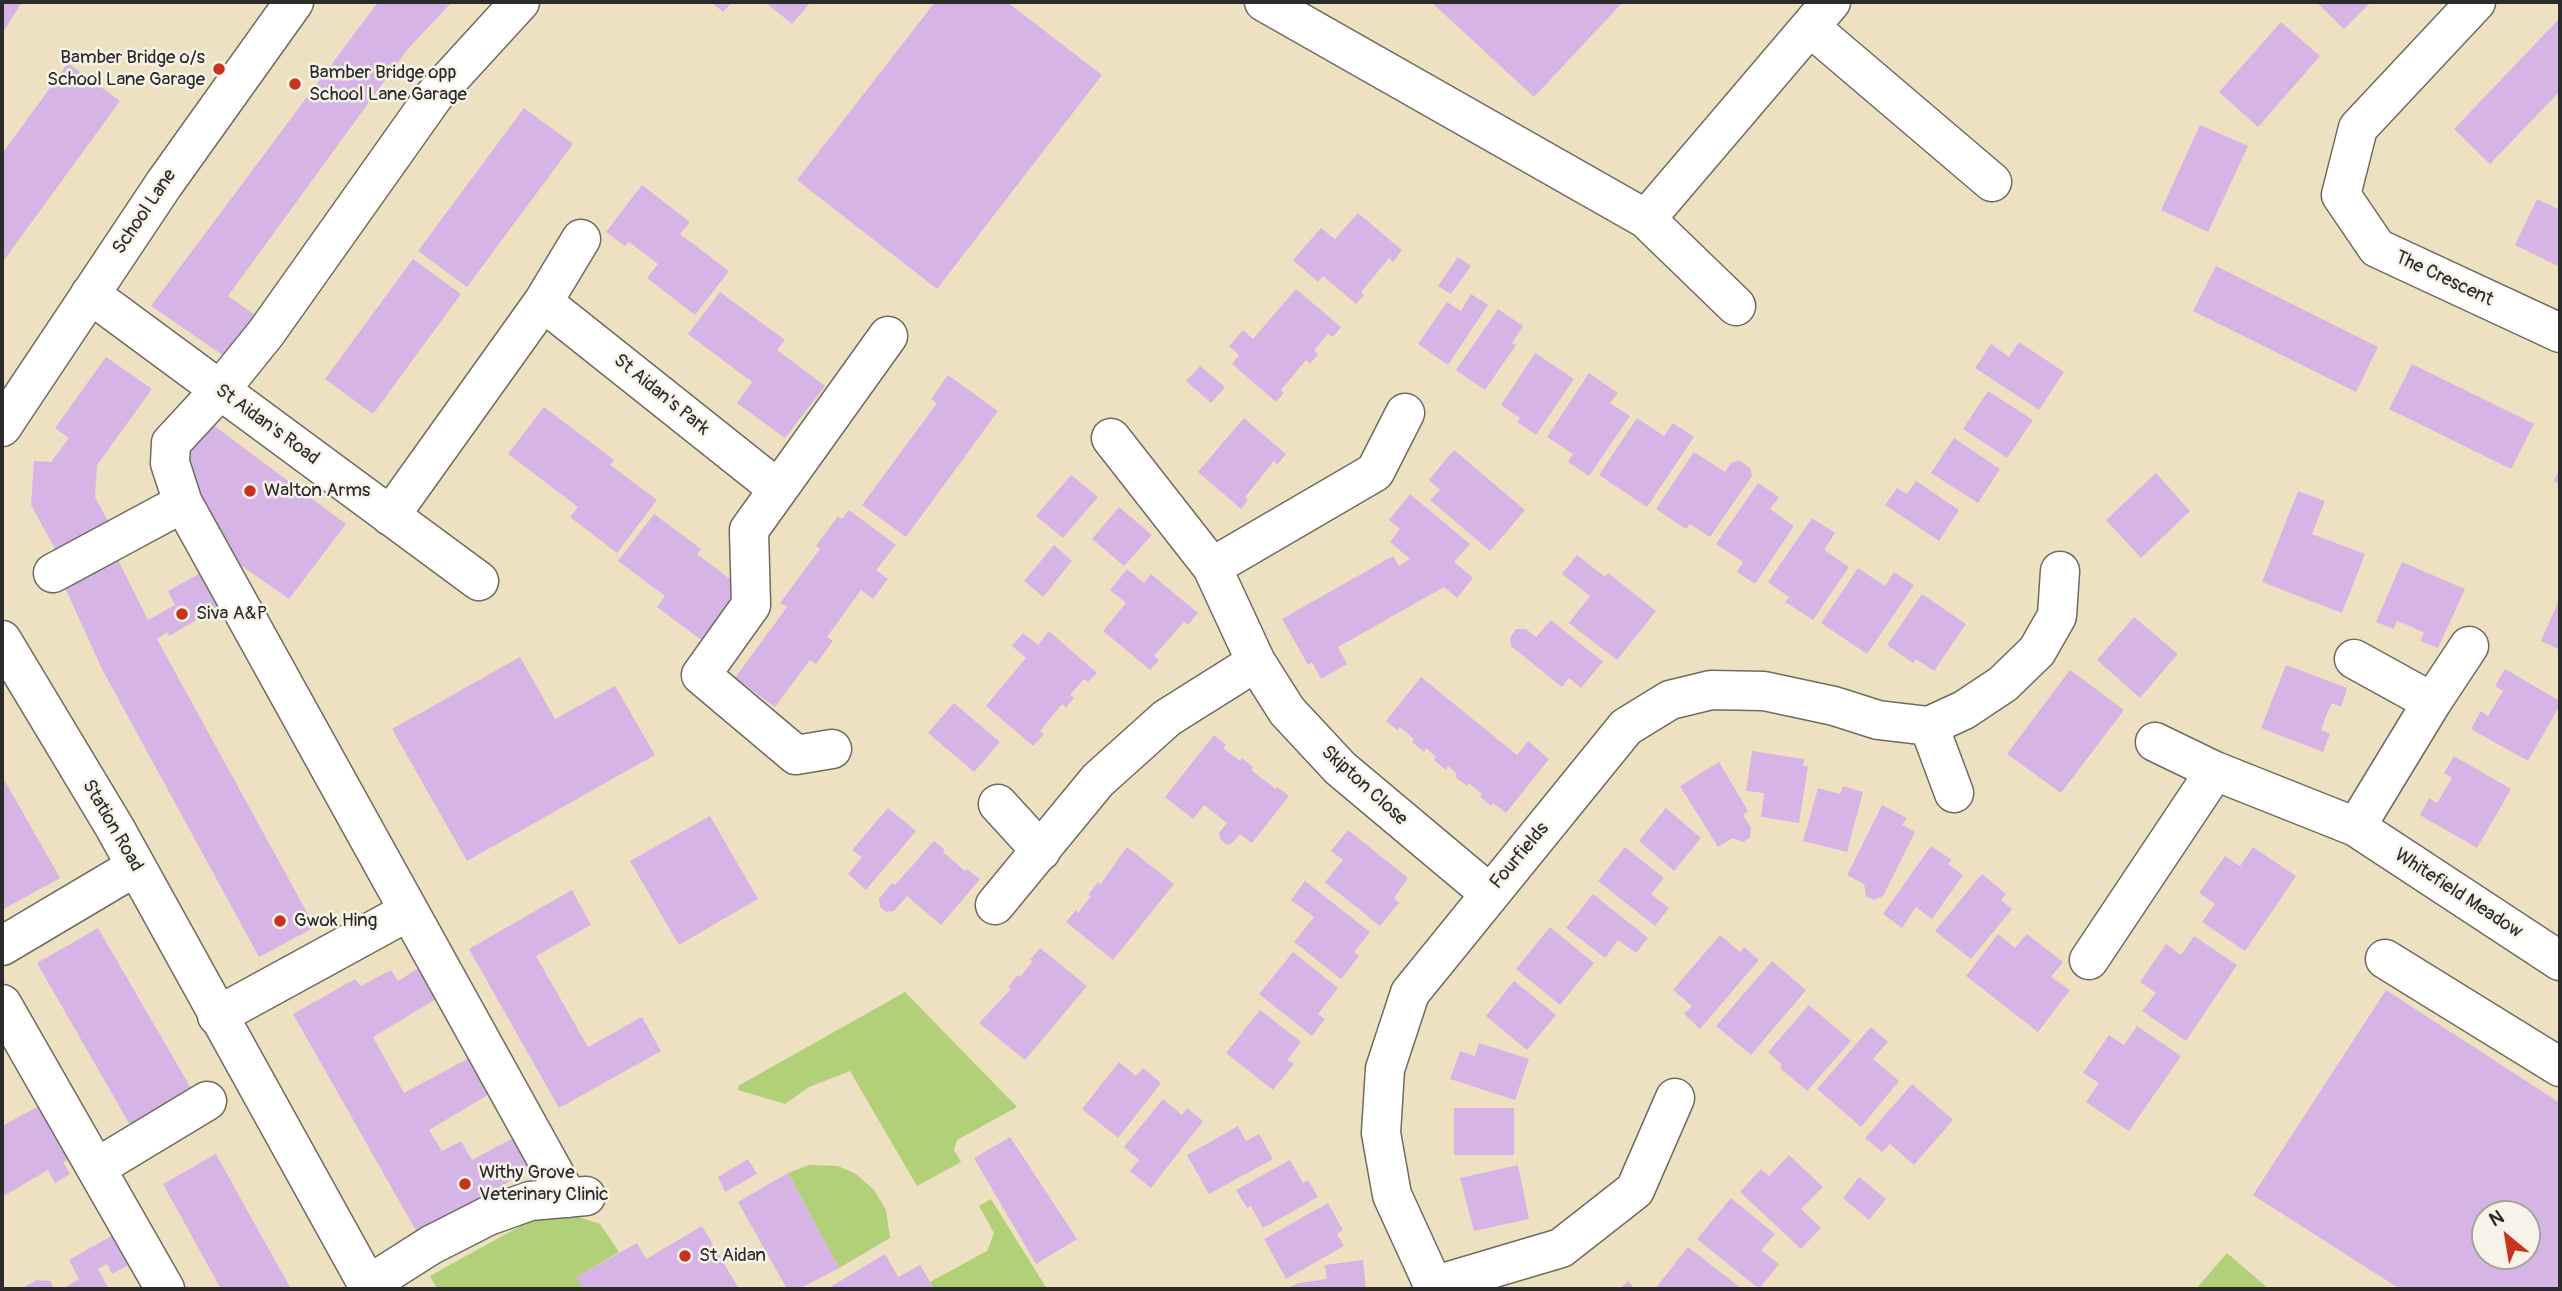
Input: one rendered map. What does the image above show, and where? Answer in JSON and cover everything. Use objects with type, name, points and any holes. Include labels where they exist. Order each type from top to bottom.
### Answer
[{"type":"street","name":"School Lane","points":[[2,427],[164,184],[294,2]]},
{"type":"street","points":[[369,1287],[431,1245],[488,1216],[530,1201],[577,1197],[409,911],[183,503],[170,463],[172,443],[266,333],[434,96],[520,2]]},
{"type":"street","points":[[1264,2],[1646,219],[1736,306]]},
{"type":"street","name":"The Crescent","points":[[2476,2],[2358,128],[2341,195],[2377,248],[2560,333]]},
{"type":"street","points":[[1646,219],[1821,14],[1992,182]]},
{"type":"street","points":[[390,516],[543,302],[581,239]]},
{"type":"street","name":"St Aidan's Road","points":[[90,294],[479,580]]},
{"type":"street","name":"St Aidan's Park","points":[[543,302],[778,489]]},
{"type":"street","points":[[832,749],[796,755],[701,676],[751,605],[749,530],[888,336]]},
{"type":"street","points":[[1212,567],[1375,472],[1405,413]]},
{"type":"street","name":"Skipton Close","points":[[1111,438],[1212,567],[1256,662],[1287,711],[1340,768],[1489,894]]},
{"type":"street","points":[[53,573],[183,503]]},
{"type":"street","points":[[1954,793],[1929,726],[1964,710],[2004,684],[2037,651],[2057,616],[2060,571]]},
{"type":"street","name":"Station Road","points":[[2,640],[135,867],[369,1287]]},
{"type":"street","points":[[2356,827],[2469,646]]},
{"type":"street","points":[[2354,659],[2432,702]]},
{"type":"street","points":[[995,905],[1098,780],[1167,718],[1256,662]]},
{"type":"street","name":"Fourfields","points":[[1675,1098],[1635,1190],[1560,1248],[1434,1288],[1392,1195],[1381,1133],[1385,1069],[1410,993],[1626,727],[1670,701],[1711,690],[1765,691],[1834,706],[1878,720],[1929,726]]},
{"type":"street","name":"Whitefield Meadow","points":[[2155,742],[2215,771],[2356,827],[2560,961]]},
{"type":"street","points":[[2090,960],[2215,771]]},
{"type":"street","points":[[998,804],[1041,851]]},
{"type":"street","points":[[2,946],[135,867]]},
{"type":"street","points":[[217,1016],[409,911]]},
{"type":"street","points":[[2385,959],[2560,1067]]},
{"type":"street","points":[[2,1004],[165,1289]]},
{"type":"street","points":[[96,1168],[207,1101]]},
{"type":"green space","points":[[905,992],[1017,1107],[957,1140],[954,1150],[961,1162],[917,1186],[850,1071],[809,1087],[785,1104],[738,1090],[738,1086]]},
{"type":"green space","points":[[809,1165],[838,1166],[856,1174],[874,1190],[886,1210],[890,1238],[839,1268],[788,1173]]},
{"type":"green space","points":[[991,1199],[1047,1289],[934,1289],[930,1282],[987,1251],[994,1233],[979,1206]]},
{"type":"green space","points":[[573,1215],[600,1224],[619,1252],[577,1277],[583,1289],[437,1289],[430,1276],[531,1220]]},
{"type":"green space","points":[[2227,1253],[2269,1289],[2196,1289]]},
{"type":"building","points":[[2,2],[22,2],[2,34]]},
{"type":"building","points":[[378,2],[452,2],[407,50],[228,296],[258,317],[227,358],[151,306]]},
{"type":"building","points":[[711,2],[732,2],[723,12]]},
{"type":"building","points":[[765,2],[811,2],[792,24]]},
{"type":"building","points":[[935,2],[1007,2],[1102,75],[937,289],[797,180]]},
{"type":"building","points":[[1431,2],[1623,2],[1534,97]]},
{"type":"building","points":[[2316,2],[2371,2],[2344,29]]},
{"type":"building","points":[[2560,18],[2560,91],[2490,164],[2454,129]]},
{"type":"building","points":[[2281,22],[2320,56],[2258,127],[2219,92]]},
{"type":"building","points":[[68,63],[120,101],[2,263],[2,154]]},
{"type":"building","points":[[524,108],[573,144],[467,287],[418,251]]},
{"type":"building","points":[[2200,125],[2248,146],[2208,232],[2161,210]]},
{"type":"building","points":[[642,185],[690,222],[680,234],[729,271],[695,315],[647,278],[658,264],[629,242],[625,246],[606,232]]},
{"type":"building","points":[[2537,199],[2560,210],[2560,267],[2515,245]]},
{"type":"building","points":[[1358,213],[1402,250],[1393,262],[1389,258],[1361,292],[1364,295],[1356,304],[1323,276],[1318,282],[1293,260],[1321,228],[1335,239]]},
{"type":"building","points":[[1458,257],[1471,266],[1451,294],[1438,286]]},
{"type":"building","points":[[413,259],[461,294],[373,414],[325,379]]},
{"type":"building","points":[[2216,266],[2378,347],[2356,392],[2193,311]]},
{"type":"building","points":[[1296,289],[1341,327],[1333,337],[1328,334],[1314,350],[1318,354],[1310,364],[1306,360],[1281,390],[1284,393],[1276,402],[1232,364],[1239,355],[1229,346],[1243,330],[1253,339]]},
{"type":"building","points":[[720,292],[785,340],[777,350],[825,386],[785,438],[737,403],[752,382],[688,334]]},
{"type":"building","points":[[1471,294],[1488,305],[1448,365],[1418,344],[1447,302],[1461,311]]},
{"type":"building","points":[[1498,309],[1523,326],[1512,343],[1516,345],[1485,390],[1456,370]]},
{"type":"building","points":[[2019,342],[2064,372],[2039,410],[1975,368],[1991,344],[2009,357]]},
{"type":"building","points":[[1535,353],[1574,379],[1536,435],[1517,422],[1520,418],[1501,405]]},
{"type":"building","points":[[106,357],[152,389],[97,465],[95,497],[111,527],[59,556],[31,505],[34,461],[51,462],[69,438],[55,428]]},
{"type":"building","points":[[2412,364],[2534,424],[2511,469],[2389,409]]},
{"type":"building","points":[[1200,366],[1225,387],[1211,403],[1186,381]]},
{"type":"building","points":[[1589,373],[1618,393],[1610,403],[1630,416],[1589,476],[1568,462],[1573,454],[1547,437]]},
{"type":"building","points":[[948,375],[998,411],[906,537],[862,505],[937,403],[931,399]]},
{"type":"building","points":[[1988,391],[2033,420],[2007,458],[1963,429]]},
{"type":"building","points":[[544,407],[614,460],[610,465],[657,500],[617,553],[570,517],[578,507],[508,454]]},
{"type":"building","points":[[1244,418],[1286,454],[1277,465],[1274,461],[1245,497],[1248,500],[1241,509],[1198,472]]},
{"type":"building","points":[[1637,418],[1664,436],[1673,423],[1694,437],[1647,507],[1599,475]]},
{"type":"building","name":"Walton Arms","points":[[209,422],[346,524],[289,599],[229,557],[183,457]]},
{"type":"building","points":[[1954,438],[2000,469],[1978,503],[1931,473]]},
{"type":"building","points":[[1454,450],[1525,510],[1490,551],[1430,500],[1440,490],[1429,480]]},
{"type":"building","points":[[1694,452],[1725,472],[1731,463],[1739,460],[1750,468],[1752,476],[1710,537],[1690,524],[1686,529],[1656,509]]},
{"type":"building","points":[[2560,468],[2560,484],[2554,481]]},
{"type":"building","points":[[2156,473],[2190,511],[2141,558],[2106,520]]},
{"type":"building","points":[[1071,475],[1098,497],[1063,538],[1036,516]]},
{"type":"building","points":[[1916,481],[1959,510],[1939,541],[1885,505],[1897,488],[1907,494]]},
{"type":"building","points":[[1758,483],[1779,497],[1770,509],[1794,526],[1755,584],[1737,572],[1743,562],[1716,544]]},
{"type":"building","points":[[2298,491],[2325,501],[2312,534],[2365,554],[2342,613],[2262,582]]},
{"type":"building","points":[[1410,494],[1470,544],[1454,562],[1473,578],[1457,598],[1444,587],[1338,647],[1347,664],[1321,679],[1312,662],[1308,665],[1282,619],[1393,556],[1399,566],[1410,559],[1390,542],[1400,529],[1389,520]]},
{"type":"building","points":[[1119,507],[1152,535],[1124,566],[1092,539]]},
{"type":"building","points":[[849,510],[896,545],[876,570],[888,579],[873,599],[861,590],[827,637],[833,641],[816,664],[810,660],[775,707],[735,678],[787,607],[780,603],[820,549],[816,546],[838,516],[842,519]]},
{"type":"building","points":[[654,514],[701,549],[697,554],[743,589],[704,642],[657,607],[665,596],[618,561]]},
{"type":"building","points":[[1812,518],[1835,533],[1824,550],[1849,567],[1813,620],[1785,602],[1789,597],[1768,582]]},
{"type":"building","points":[[1054,545],[1072,561],[1043,597],[1024,581]]},
{"type":"building","points":[[114,552],[148,620],[175,605],[168,591],[206,570],[224,604],[169,636],[167,632],[157,639],[315,927],[259,957],[102,669],[61,579]]},
{"type":"building","points":[[1577,555],[1605,577],[1608,573],[1656,611],[1617,660],[1569,623],[1590,596],[1562,574]]},
{"type":"building","points":[[2402,562],[2465,589],[2438,648],[2420,641],[2424,633],[2410,626],[2397,621],[2394,629],[2376,622]]},
{"type":"building","points":[[1858,568],[1885,586],[1894,572],[1914,585],[1867,654],[1821,623]]},
{"type":"building","points":[[1127,569],[1144,583],[1151,574],[1198,613],[1188,625],[1184,622],[1154,656],[1159,660],[1150,670],[1103,631],[1126,603],[1110,590]]},
{"type":"building","points":[[1922,594],[1966,624],[1934,671],[1916,659],[1913,663],[1887,645]]},
{"type":"building","points":[[2560,598],[2560,650],[2541,641]]},
{"type":"building","points":[[2134,617],[2178,654],[2140,698],[2097,660]]},
{"type":"building","points":[[1551,620],[1603,662],[1581,688],[1569,678],[1562,687],[1511,646],[1510,638],[1516,629],[1526,629],[1536,637]]},
{"type":"building","points":[[1049,631],[1097,673],[1088,682],[1084,679],[1070,695],[1074,698],[1066,708],[1062,704],[1040,731],[1044,734],[1033,746],[986,706],[1026,658],[1012,646],[1023,633],[1038,645]]},
{"type":"building","points":[[520,657],[555,719],[615,686],[655,755],[467,861],[392,729]]},
{"type":"building","points":[[2286,665],[2347,688],[2341,707],[2332,703],[2326,716],[2321,730],[2330,734],[2323,752],[2261,728]]},
{"type":"building","points":[[2505,669],[2560,701],[2528,761],[2471,729],[2481,711],[2488,716],[2503,691],[2495,686]]},
{"type":"building","points":[[2070,670],[2124,710],[2061,793],[2007,754]]},
{"type":"building","points":[[1421,677],[1517,755],[1528,741],[1549,759],[1506,813],[1493,803],[1491,806],[1469,783],[1467,786],[1455,777],[1457,774],[1448,766],[1446,770],[1434,760],[1436,757],[1426,748],[1424,752],[1412,742],[1414,739],[1400,727],[1397,730],[1386,721]]},
{"type":"building","points":[[954,703],[1000,742],[974,772],[928,733]]},
{"type":"building","points":[[1214,735],[1226,745],[1223,748],[1240,761],[1242,758],[1253,767],[1251,770],[1289,796],[1252,843],[1240,834],[1227,845],[1220,839],[1219,833],[1227,823],[1204,805],[1193,819],[1165,797]]},
{"type":"building","points":[[1752,751],[1804,759],[1803,766],[1808,766],[1799,823],[1761,817],[1764,793],[1746,791]]},
{"type":"building","points":[[2454,756],[2511,789],[2477,848],[2420,815],[2429,798],[2437,803],[2452,778],[2444,773]]},
{"type":"building","points":[[1719,762],[1748,811],[1743,815],[1751,828],[1750,838],[1743,842],[1733,838],[1718,847],[1680,786]]},
{"type":"building","points":[[2,776],[60,878],[2,910]]},
{"type":"building","points":[[1843,786],[1863,792],[1847,852],[1803,841],[1818,788],[1840,794]]},
{"type":"building","points":[[1882,805],[1907,818],[1902,825],[1915,832],[1883,896],[1874,900],[1866,896],[1864,884],[1847,875]]},
{"type":"building","points":[[888,808],[916,831],[866,890],[848,874],[862,857],[852,850]]},
{"type":"building","points":[[1666,808],[1701,838],[1674,871],[1639,841]]},
{"type":"building","points":[[710,816],[758,899],[679,945],[630,861]]},
{"type":"building","points":[[1348,830],[1408,878],[1394,898],[1399,903],[1380,926],[1325,882],[1343,860],[1331,851]]},
{"type":"building","points":[[934,841],[965,871],[967,869],[980,879],[941,925],[907,896],[894,911],[886,912],[880,907],[879,899]]},
{"type":"building","points":[[1931,846],[1952,860],[1948,864],[1963,875],[1932,919],[1916,907],[1902,928],[1883,914]]},
{"type":"building","points":[[1127,847],[1174,884],[1113,960],[1066,922],[1076,910],[1078,913],[1091,896],[1088,895],[1098,882],[1100,885]]},
{"type":"building","points":[[1625,847],[1664,878],[1651,894],[1669,908],[1655,926],[1598,881]]},
{"type":"building","points":[[2253,847],[2296,876],[2245,951],[2202,922],[2215,904],[2199,893],[2225,856],[2240,866]]},
{"type":"building","points":[[1982,874],[2006,894],[2001,900],[2012,909],[1971,959],[1935,931]]},
{"type":"building","points":[[1305,881],[1370,932],[1354,952],[1359,956],[1341,979],[1294,942],[1314,917],[1291,900]]},
{"type":"building","points":[[572,890],[591,925],[536,956],[588,1047],[642,1017],[661,1051],[559,1108],[469,949]]},
{"type":"building","points":[[1593,894],[1648,938],[1636,953],[1618,940],[1605,958],[1566,928]]},
{"type":"building","points":[[1550,927],[1594,963],[1560,1005],[1516,969]]},
{"type":"building","points":[[98,928],[192,1090],[130,1125],[37,963]]},
{"type":"building","points":[[1998,934],[2015,948],[2027,934],[2063,962],[2051,977],[2070,990],[2038,1032],[1966,976]]},
{"type":"building","points":[[1720,935],[1740,952],[1744,947],[1759,960],[1700,1029],[1684,1014],[1692,1006],[1673,990]]},
{"type":"building","points":[[2194,936],[2237,965],[2186,1041],[2142,1011],[2156,993],[2140,982],[2166,944],[2181,955]]},
{"type":"building","points":[[1040,948],[1087,986],[1025,1060],[979,1023],[1011,989],[1008,987],[1018,975],[1020,977]]},
{"type":"building","points":[[1293,952],[1338,988],[1318,1014],[1325,1019],[1312,1036],[1259,994]]},
{"type":"building","points":[[1772,961],[1806,990],[1751,1055],[1716,1026]]},
{"type":"building","points":[[419,968],[436,999],[373,1037],[404,1093],[469,1058],[488,1095],[429,1130],[442,1151],[461,1141],[472,1160],[513,1138],[533,1168],[418,1234],[293,1014],[355,979],[361,986],[391,970],[398,981]]},
{"type":"building","points":[[1514,981],[1556,1015],[1527,1050],[1486,1016]]},
{"type":"building","points":[[2386,990],[2560,1103],[2560,1289],[2400,1289],[2253,1195]]},
{"type":"building","points":[[1809,1005],[1851,1041],[1807,1091],[1780,1068],[1782,1065],[1768,1052]]},
{"type":"building","points":[[1260,1010],[1301,1042],[1287,1060],[1294,1064],[1273,1090],[1226,1053]]},
{"type":"building","points":[[2137,1026],[2181,1056],[2129,1131],[2086,1102],[2099,1083],[2083,1073],[2109,1035],[2124,1045]]},
{"type":"building","points":[[1871,1027],[1888,1042],[1873,1059],[1899,1081],[1861,1127],[1817,1089]]},
{"type":"building","points":[[1479,1043],[1529,1059],[1515,1100],[1450,1079],[1460,1051],[1475,1056]]},
{"type":"building","points":[[1119,1062],[1136,1076],[1143,1068],[1161,1083],[1118,1138],[1082,1109]]},
{"type":"building","points":[[1912,1084],[1953,1120],[1914,1165],[1890,1144],[1882,1152],[1865,1138]]},
{"type":"building","points":[[1163,1099],[1182,1115],[1187,1108],[1203,1121],[1151,1188],[1130,1171],[1139,1160],[1124,1147]]},
{"type":"building","points":[[41,1105],[71,1158],[63,1162],[70,1174],[55,1183],[48,1170],[2,1197],[2,1126]]},
{"type":"building","points":[[1454,1108],[1514,1108],[1514,1155],[1454,1155]]},
{"type":"building","points":[[1238,1126],[1246,1141],[1259,1134],[1273,1159],[1209,1194],[1187,1155]]},
{"type":"building","points":[[1010,1137],[1077,1239],[1036,1264],[974,1158]]},
{"type":"building","points":[[216,1154],[291,1289],[221,1289],[163,1184]]},
{"type":"building","points":[[1789,1155],[1823,1187],[1801,1209],[1821,1228],[1801,1249],[1740,1192],[1761,1169],[1769,1176]]},
{"type":"building","points":[[748,1159],[757,1174],[725,1192],[718,1177]]},
{"type":"building","points":[[1290,1160],[1303,1183],[1308,1180],[1318,1197],[1263,1228],[1251,1206],[1247,1208],[1236,1190]]},
{"type":"building","points":[[1518,1165],[1529,1219],[1474,1231],[1460,1178]]},
{"type":"building","points":[[788,1173],[839,1268],[799,1289],[787,1289],[738,1202]]},
{"type":"building","points":[[1859,1177],[1886,1199],[1869,1220],[1843,1198]]},
{"type":"building","points":[[1731,1198],[1775,1234],[1761,1250],[1779,1264],[1759,1289],[1697,1239]]},
{"type":"building","points":[[1328,1203],[1343,1230],[1337,1234],[1344,1246],[1286,1279],[1264,1239]]},
{"type":"building","name":"St Aidan","points":[[702,1226],[739,1289],[583,1289],[576,1277],[637,1243],[646,1259]]},
{"type":"building","points":[[113,1235],[130,1264],[112,1274],[107,1264],[98,1269],[109,1289],[62,1289],[79,1279],[69,1260]]},
{"type":"building","points":[[1688,1247],[1742,1289],[1655,1289]]},
{"type":"building","points":[[885,1254],[898,1277],[920,1265],[934,1289],[827,1289]]},
{"type":"building","points":[[1363,1260],[1366,1289],[1286,1289],[1298,1283],[1327,1279],[1325,1265]]},
{"type":"building","points":[[37,1280],[50,1281],[54,1289],[19,1289]]},
{"type":"building","points":[[1628,1281],[1635,1289],[1620,1289]]},
{"type":"place","name":"Bamber Bridge o/s School Lane Garage","points":[[219,69]]},
{"type":"place","name":"Bamber Bridge opp School Lane Garage","points":[[295,84]]},
{"type":"place","name":"Walton Arms","points":[[250,491]]},
{"type":"place","name":"Siva A&P","points":[[182,614]]},
{"type":"place","name":"Gwok Hing","points":[[280,921]]},
{"type":"place","name":"Withy Grove Veterinary Clinic","points":[[465,1184]]},
{"type":"place","name":"St Aidan","points":[[685,1256]]}]
